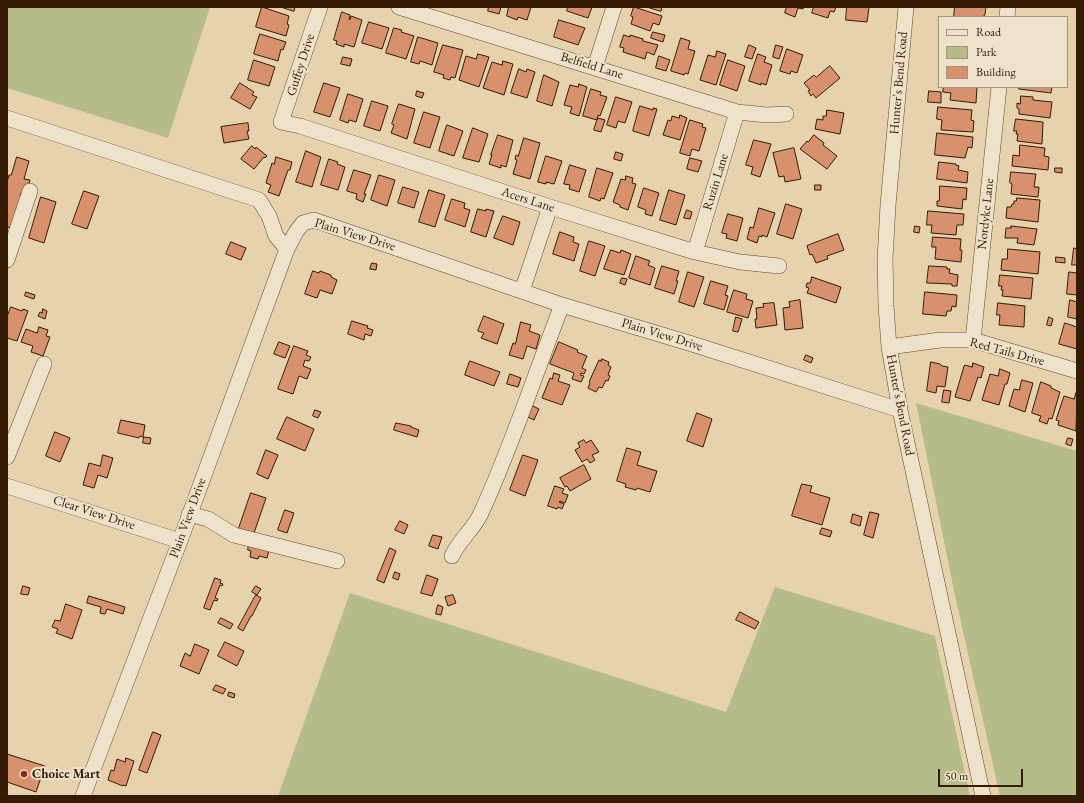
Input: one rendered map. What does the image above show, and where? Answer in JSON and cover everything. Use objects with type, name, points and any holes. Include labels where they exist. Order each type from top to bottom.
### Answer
[{"type":"street","name":"Guffey Drive","points":[[281,122],[320,7]]},
{"type":"street","name":"Belfield Lane","points":[[400,7],[738,112],[767,116],[786,114]]},
{"type":"street","points":[[595,67],[614,7]]},
{"type":"street","name":"Hunter's Bend Road","points":[[906,7],[889,189],[885,260],[889,347],[900,410],[983,796]]},
{"type":"street","name":"Nordyke Lane","points":[[973,340],[999,88]]},
{"type":"street","name":"Ruzin Lane","points":[[695,252],[738,112]]},
{"type":"street","points":[[7,118],[259,200],[269,216],[276,236],[287,249]]},
{"type":"street","name":"Acers Lane","points":[[281,122],[308,129],[695,252],[740,262],[779,266]]},
{"type":"street","points":[[7,260],[30,191]]},
{"type":"street","points":[[522,291],[550,207]]},
{"type":"street","name":"Plain View Drive","points":[[83,796],[180,541],[287,249],[303,222],[314,220],[562,305],[689,343],[900,410]]},
{"type":"street","points":[[452,556],[458,544],[476,522],[486,502],[562,305]]},
{"type":"street","name":"Red Tails Drive","points":[[889,347],[940,340],[973,340],[1077,371]]},
{"type":"street","points":[[7,457],[44,364]]},
{"type":"street","name":"Clear View Drive","points":[[7,486],[180,541]]},
{"type":"street","points":[[189,514],[208,519],[234,535],[337,561]]},
{"type":"green space","points":[[7,7],[210,7],[168,138],[7,88]]},
{"type":"green space","points":[[916,403],[1077,451],[1077,796],[1000,796],[954,591]]},
{"type":"green space","points":[[775,587],[935,636],[970,796],[278,796],[350,593],[726,712]]},
{"type":"building","points":[[262,7],[289,16],[287,24],[289,25],[286,36],[256,27]]},
{"type":"building","points":[[281,7],[295,7],[294,11]]},
{"type":"building","points":[[489,7],[501,7],[499,14],[488,11]]},
{"type":"building","points":[[509,7],[531,7],[527,20],[518,17],[517,20],[507,16]]},
{"type":"building","points":[[568,7],[592,7],[588,18],[567,11]]},
{"type":"building","points":[[634,7],[662,16],[659,25],[653,23],[650,31],[631,24],[633,17],[631,16]]},
{"type":"building","points":[[647,7],[662,7],[661,11]]},
{"type":"building","points":[[787,7],[804,7],[803,9],[798,8],[795,17],[785,13]]},
{"type":"building","points":[[814,7],[836,7],[834,12],[830,11],[828,18],[812,13]]},
{"type":"building","points":[[847,7],[869,7],[867,22],[846,20]]},
{"type":"building","points":[[955,7],[986,7],[984,16],[954,16]]},
{"type":"building","points":[[342,12],[350,15],[350,20],[351,16],[362,20],[354,47],[344,44],[344,47],[336,44],[337,41],[334,40]]},
{"type":"building","points":[[559,20],[585,28],[578,45],[554,37]]},
{"type":"building","points":[[369,22],[389,28],[382,49],[362,43]]},
{"type":"building","points":[[394,28],[414,36],[406,59],[386,53]]},
{"type":"building","points":[[653,32],[665,35],[663,42],[651,38]]},
{"type":"building","points":[[260,34],[286,42],[283,50],[281,49],[278,61],[254,54]]},
{"type":"building","points":[[624,35],[630,37],[630,35],[643,39],[643,41],[658,45],[654,55],[647,52],[645,59],[623,52],[624,48],[620,47]]},
{"type":"building","points":[[418,37],[438,43],[432,65],[420,61],[419,64],[411,62]]},
{"type":"building","points":[[681,38],[690,41],[688,49],[695,51],[688,74],[685,73],[684,75],[671,71]]},
{"type":"building","points":[[443,45],[463,50],[455,78],[451,77],[450,80],[443,78],[444,75],[434,72]]},
{"type":"building","points":[[749,45],[756,48],[752,59],[745,57]]},
{"type":"building","points":[[776,45],[783,47],[779,59],[773,57]]},
{"type":"building","points":[[787,49],[803,55],[797,73],[791,71],[790,74],[780,71]]},
{"type":"building","points":[[717,51],[726,54],[716,85],[700,80],[708,55],[715,57]]},
{"type":"building","points":[[478,54],[489,57],[479,87],[459,80],[466,56],[476,59]]},
{"type":"building","points":[[758,54],[766,57],[764,62],[772,65],[766,85],[749,81]]},
{"type":"building","points":[[659,56],[670,60],[666,71],[656,68]]},
{"type":"building","points":[[343,57],[352,59],[350,66],[341,64]]},
{"type":"building","points":[[254,60],[275,67],[269,86],[248,80]]},
{"type":"building","points":[[728,60],[745,66],[737,91],[720,85]]},
{"type":"building","points":[[503,61],[513,64],[504,95],[483,88],[492,62],[502,65]]},
{"type":"building","points":[[830,66],[840,78],[816,98],[813,94],[811,96],[808,91],[810,90],[804,83],[814,75],[816,77]]},
{"type":"building","points":[[519,69],[526,72],[527,69],[535,72],[527,98],[511,93]]},
{"type":"building","points":[[544,75],[559,82],[552,106],[537,101]]},
{"type":"building","points":[[240,83],[254,92],[252,95],[257,97],[250,109],[231,98]]},
{"type":"building","points":[[324,83],[340,88],[330,117],[314,112]]},
{"type":"building","points":[[579,84],[587,87],[579,116],[570,113],[572,107],[564,105],[570,85],[578,87]]},
{"type":"building","points":[[944,88],[977,88],[976,103],[950,100],[951,93],[943,92]]},
{"type":"building","points":[[1019,88],[1052,88],[1051,93]]},
{"type":"building","points":[[591,89],[601,92],[600,95],[607,97],[597,120],[583,116]]},
{"type":"building","points":[[417,91],[424,93],[422,98],[416,96]]},
{"type":"building","points":[[929,91],[941,92],[941,103],[928,102]]},
{"type":"building","points":[[348,94],[363,99],[356,122],[349,120],[348,123],[340,120]]},
{"type":"building","points":[[1021,96],[1033,97],[1033,100],[1052,102],[1050,118],[1019,114],[1017,103],[1020,104]]},
{"type":"building","points":[[616,97],[632,102],[625,123],[618,121],[616,128],[607,125]]},
{"type":"building","points":[[372,101],[388,106],[380,131],[364,126]]},
{"type":"building","points":[[399,104],[415,109],[407,139],[391,133],[394,125],[392,124]]},
{"type":"building","points":[[640,106],[653,110],[653,108],[657,109],[649,136],[633,131]]},
{"type":"building","points":[[938,107],[972,110],[971,120],[974,121],[973,132],[941,130],[942,120],[937,119]]},
{"type":"building","points":[[827,110],[844,113],[840,134],[815,129],[817,119],[823,120],[823,116],[826,116]]},
{"type":"building","points":[[424,112],[440,117],[430,148],[414,143]]},
{"type":"building","points":[[680,115],[687,118],[680,140],[663,135],[668,120],[671,121],[672,116],[679,118]]},
{"type":"building","points":[[598,118],[605,120],[601,132],[594,130]]},
{"type":"building","points":[[1016,119],[1043,122],[1042,144],[1017,141],[1018,134],[1016,134],[1017,131],[1014,131]]},
{"type":"building","points":[[690,120],[703,124],[702,127],[706,128],[699,151],[692,149],[690,156],[680,153]]},
{"type":"building","points":[[248,123],[249,131],[247,131],[249,139],[224,143],[221,127]]},
{"type":"building","points":[[447,125],[463,131],[454,156],[439,151]]},
{"type":"building","points":[[473,128],[488,134],[479,162],[463,158]]},
{"type":"building","points":[[937,133],[973,137],[972,148],[968,147],[965,158],[935,155]]},
{"type":"building","points":[[498,135],[513,140],[506,167],[501,165],[501,168],[489,164]]},
{"type":"building","points":[[814,135],[824,143],[823,145],[837,156],[827,169],[800,149]]},
{"type":"building","points":[[524,138],[540,143],[530,179],[513,174],[517,160],[515,159],[516,155],[518,156]]},
{"type":"building","points":[[754,140],[771,144],[760,177],[751,174],[753,167],[746,165]]},
{"type":"building","points":[[1020,145],[1045,148],[1044,156],[1049,157],[1048,170],[1012,166],[1013,155],[1019,156]]},
{"type":"building","points":[[252,146],[255,149],[256,147],[267,156],[265,158],[264,157],[254,169],[241,159]]},
{"type":"building","points":[[794,148],[801,179],[785,182],[784,176],[779,177],[773,153]]},
{"type":"building","points":[[306,151],[321,157],[312,187],[296,182]]},
{"type":"building","points":[[616,152],[623,154],[621,161],[614,159]]},
{"type":"building","points":[[546,156],[562,161],[554,184],[538,182]]},
{"type":"building","points":[[17,157],[29,161],[24,179],[30,180],[26,194],[21,193],[20,196],[22,196],[12,228],[7,227],[7,182]]},
{"type":"building","points":[[276,157],[292,162],[279,196],[268,192],[271,185],[266,183],[272,163],[274,164]]},
{"type":"building","points":[[690,158],[702,161],[698,172],[687,169]]},
{"type":"building","points":[[329,159],[338,162],[337,164],[345,167],[338,190],[321,185]]},
{"type":"building","points":[[939,162],[956,164],[959,166],[958,170],[968,172],[967,183],[937,179]]},
{"type":"building","points":[[570,165],[586,170],[579,192],[569,189],[570,185],[564,184]]},
{"type":"building","points":[[597,168],[613,173],[604,199],[601,198],[600,201],[589,197]]},
{"type":"building","points":[[1055,168],[1062,168],[1062,173],[1055,172]]},
{"type":"building","points":[[354,170],[371,175],[364,194],[366,194],[363,202],[356,199],[357,194],[347,191]]},
{"type":"building","points":[[1011,172],[1036,174],[1034,187],[1039,187],[1038,197],[1011,194]]},
{"type":"building","points":[[379,175],[395,180],[387,206],[371,200]]},
{"type":"building","points":[[626,176],[633,178],[632,183],[636,184],[628,210],[613,202],[621,179],[625,180]]},
{"type":"building","points":[[815,185],[821,185],[821,190],[815,190]]},
{"type":"building","points":[[940,186],[967,188],[966,200],[963,199],[962,209],[937,206],[937,201],[939,201]]},
{"type":"building","points":[[403,187],[419,192],[414,208],[398,203]]},
{"type":"building","points":[[644,188],[659,193],[652,216],[645,214],[646,210],[638,207]]},
{"type":"building","points":[[429,190],[445,195],[435,227],[419,222]]},
{"type":"building","points":[[669,190],[685,195],[676,225],[660,220]]},
{"type":"building","points":[[84,191],[99,196],[87,229],[72,224]]},
{"type":"building","points":[[41,197],[56,202],[44,243],[29,238]]},
{"type":"building","points":[[1017,198],[1040,200],[1038,222],[1006,218],[1007,207],[1011,207]]},
{"type":"building","points":[[452,199],[465,203],[464,208],[470,210],[465,227],[445,220]]},
{"type":"building","points":[[786,204],[802,209],[793,239],[777,234]]},
{"type":"building","points":[[759,208],[775,213],[767,237],[762,235],[762,237],[759,236],[757,243],[747,239],[750,227],[753,228]]},
{"type":"building","points":[[478,209],[494,211],[486,237],[471,232]]},
{"type":"building","points":[[687,210],[692,212],[690,219],[684,218]]},
{"type":"building","points":[[928,211],[964,214],[963,225],[957,225],[956,235],[931,233],[932,225],[927,225]]},
{"type":"building","points":[[728,214],[743,218],[737,241],[726,238],[727,234],[722,233]]},
{"type":"building","points":[[503,216],[520,222],[513,245],[494,238]]},
{"type":"building","points":[[915,226],[920,227],[919,233],[914,232]]},
{"type":"building","points":[[1011,226],[1037,229],[1034,245],[1017,243],[1018,238],[1005,238],[1006,228],[1011,228]]},
{"type":"building","points":[[560,232],[574,237],[573,242],[579,244],[574,261],[553,254]]},
{"type":"building","points":[[838,234],[844,250],[827,256],[828,259],[816,263],[812,254],[810,255],[807,246]]},
{"type":"building","points":[[933,237],[961,239],[961,262],[935,259],[936,247],[932,247]]},
{"type":"building","points":[[589,241],[605,246],[595,276],[580,271]]},
{"type":"building","points":[[231,242],[246,248],[241,260],[226,254]]},
{"type":"building","points":[[1074,248],[1077,249],[1077,265],[1072,265]]},
{"type":"building","points":[[1008,249],[1040,252],[1038,274],[1001,270],[1002,259],[1007,259]]},
{"type":"building","points":[[611,250],[620,253],[621,250],[631,254],[624,275],[604,269]]},
{"type":"building","points":[[636,256],[650,261],[648,265],[655,268],[650,285],[629,278]]},
{"type":"building","points":[[1056,257],[1065,258],[1065,263],[1056,262]]},
{"type":"building","points":[[372,263],[377,264],[376,270],[370,269]]},
{"type":"building","points":[[662,266],[679,271],[674,294],[655,288]]},
{"type":"building","points":[[929,266],[947,267],[947,269],[950,269],[949,273],[958,275],[957,286],[952,286],[952,284],[927,283]]},
{"type":"building","points":[[313,271],[319,273],[320,271],[331,275],[331,277],[337,280],[332,294],[320,290],[317,298],[305,294]]},
{"type":"building","points":[[688,272],[704,277],[694,307],[679,302]]},
{"type":"building","points":[[1069,272],[1077,273],[1077,295],[1067,294]]},
{"type":"building","points":[[1000,275],[1033,278],[1031,299],[1002,296],[1002,286],[999,286]]},
{"type":"building","points":[[812,277],[841,287],[836,303],[807,293],[809,288],[806,287],[807,283],[810,283]]},
{"type":"building","points":[[622,278],[627,279],[625,285],[620,283]]},
{"type":"building","points":[[711,281],[728,286],[725,295],[728,296],[724,310],[704,304]]},
{"type":"building","points":[[734,290],[747,294],[746,299],[753,301],[748,318],[727,312]]},
{"type":"building","points":[[26,292],[35,295],[34,299],[25,296]]},
{"type":"building","points":[[925,292],[957,295],[956,307],[952,306],[951,311],[947,311],[946,316],[923,314]]},
{"type":"building","points":[[800,300],[803,328],[785,330],[783,308],[790,307],[789,302]]},
{"type":"building","points":[[1070,300],[1077,302],[1077,319],[1068,317]]},
{"type":"building","points":[[774,303],[777,325],[756,328],[756,308],[764,307],[763,304]]},
{"type":"building","points":[[998,303],[1025,306],[1024,327],[999,325],[1000,315],[997,315]]},
{"type":"building","points":[[11,307],[22,311],[23,309],[28,311],[17,341],[7,338],[7,317]]},
{"type":"building","points":[[43,309],[47,311],[45,319],[38,316],[40,312],[42,313]]},
{"type":"building","points":[[484,316],[504,324],[497,344],[481,338],[484,333],[478,331]]},
{"type":"building","points":[[736,317],[742,319],[738,332],[733,331]]},
{"type":"building","points":[[1049,317],[1053,319],[1051,326],[1047,325]]},
{"type":"building","points":[[352,321],[368,326],[367,328],[373,330],[371,336],[365,334],[364,340],[348,334]]},
{"type":"building","points":[[521,322],[531,325],[529,331],[540,335],[536,349],[527,346],[523,359],[509,355],[513,343],[515,344]]},
{"type":"building","points":[[1065,323],[1077,327],[1077,349],[1059,344]]},
{"type":"building","points":[[39,327],[48,330],[46,336],[50,337],[43,356],[31,352],[33,346],[21,342],[26,329],[37,333]]},
{"type":"building","points":[[279,342],[290,346],[285,358],[274,354]]},
{"type":"building","points":[[559,342],[578,350],[577,352],[587,356],[582,368],[586,370],[584,374],[581,373],[580,375],[584,376],[581,382],[572,379],[574,373],[550,364]]},
{"type":"building","points":[[294,346],[308,351],[306,355],[311,357],[309,361],[305,360],[303,366],[311,369],[307,379],[299,376],[293,394],[278,389]]},
{"type":"building","points":[[806,355],[813,358],[811,363],[804,360]]},
{"type":"building","points":[[602,359],[609,362],[608,365],[611,367],[608,375],[610,376],[602,388],[599,387],[596,392],[588,388],[589,382],[599,360],[601,361]]},
{"type":"building","points":[[470,361],[500,372],[494,386],[465,375]]},
{"type":"building","points":[[931,362],[948,367],[945,387],[937,386],[936,393],[927,391]]},
{"type":"building","points":[[973,363],[984,367],[981,378],[978,377],[970,401],[955,397],[964,366],[972,367]]},
{"type":"building","points":[[1000,369],[1010,373],[999,405],[982,400],[990,374],[998,376]]},
{"type":"building","points":[[554,373],[560,375],[558,381],[570,385],[562,405],[542,398],[550,378],[552,379]]},
{"type":"building","points":[[510,374],[521,378],[518,387],[507,384]]},
{"type":"building","points":[[1022,380],[1033,383],[1025,412],[1009,406],[1014,389],[1019,390]]},
{"type":"building","points":[[1041,382],[1060,392],[1052,419],[1049,418],[1047,424],[1039,421],[1041,416],[1032,413]]},
{"type":"building","points":[[944,390],[951,391],[949,403],[942,402]]},
{"type":"building","points":[[1076,393],[1076,431],[1058,425],[1059,421],[1056,420],[1064,396],[1074,399]]},
{"type":"building","points":[[533,406],[539,409],[534,420],[528,417]]},
{"type":"building","points":[[315,410],[321,412],[318,418],[313,416]]},
{"type":"building","points":[[697,413],[712,419],[703,447],[687,441]]},
{"type":"building","points":[[287,417],[314,429],[305,451],[277,439]]},
{"type":"building","points":[[121,420],[145,425],[143,437],[140,436],[139,438],[118,433]]},
{"type":"building","points":[[396,423],[411,426],[419,430],[417,437],[394,430]]},
{"type":"building","points":[[55,432],[70,438],[60,462],[46,456]]},
{"type":"building","points":[[144,437],[151,438],[150,444],[143,443]]},
{"type":"building","points":[[1068,438],[1073,439],[1071,446],[1066,444]]},
{"type":"building","points":[[584,440],[586,443],[591,440],[599,452],[592,455],[595,460],[590,463],[587,459],[582,462],[575,450],[580,447],[578,443]]},
{"type":"building","points":[[627,448],[641,452],[637,465],[657,471],[650,492],[637,488],[636,490],[625,487],[626,484],[617,481]]},
{"type":"building","points":[[266,450],[278,455],[268,479],[257,474]]},
{"type":"building","points":[[103,455],[113,458],[107,478],[98,475],[94,488],[83,485],[89,463],[100,466]]},
{"type":"building","points":[[523,455],[538,460],[525,496],[510,490]]},
{"type":"building","points":[[584,465],[591,479],[570,491],[567,486],[565,487],[560,478]]},
{"type":"building","points":[[802,484],[812,486],[810,492],[830,498],[822,525],[792,516]]},
{"type":"building","points":[[555,486],[564,489],[562,493],[568,495],[565,503],[559,502],[564,504],[562,509],[548,506]]},
{"type":"building","points":[[251,493],[266,498],[253,536],[238,531]]},
{"type":"building","points":[[285,510],[294,513],[287,533],[278,530]]},
{"type":"building","points":[[870,512],[879,514],[873,538],[864,535]]},
{"type":"building","points":[[853,514],[862,517],[860,526],[851,523]]},
{"type":"building","points":[[400,521],[408,525],[404,534],[395,530]]},
{"type":"building","points":[[822,528],[832,531],[830,537],[820,534]]},
{"type":"building","points":[[433,535],[442,537],[438,549],[429,546]]},
{"type":"building","points":[[249,545],[269,550],[267,558],[259,556],[258,559],[250,557],[251,551],[248,550]]},
{"type":"building","points":[[390,548],[396,551],[384,583],[377,580]]},
{"type":"building","points":[[395,572],[400,574],[398,580],[393,578]]},
{"type":"building","points":[[427,575],[438,579],[432,596],[421,593]]},
{"type":"building","points":[[215,578],[221,580],[220,583],[223,584],[222,586],[220,585],[215,598],[218,599],[217,601],[214,600],[210,610],[204,608]]},
{"type":"building","points":[[23,586],[30,588],[28,595],[21,594]]},
{"type":"building","points":[[256,586],[261,589],[257,595],[252,592]]},
{"type":"building","points":[[256,595],[261,598],[243,631],[238,628]]},
{"type":"building","points":[[453,595],[456,603],[448,606],[445,597]]},
{"type":"building","points":[[89,596],[125,607],[123,614],[107,609],[105,614],[100,613],[101,607],[87,603]]},
{"type":"building","points":[[66,604],[82,610],[72,639],[56,633],[58,629],[52,627],[55,620],[60,621]]},
{"type":"building","points":[[438,605],[443,607],[441,615],[436,614]]},
{"type":"building","points":[[740,612],[759,622],[755,629],[736,620]]},
{"type":"building","points":[[221,618],[233,624],[230,629],[218,623]]},
{"type":"building","points":[[225,642],[244,651],[237,666],[218,656]]},
{"type":"building","points":[[195,644],[209,650],[199,674],[180,666],[185,653],[190,656]]},
{"type":"building","points":[[216,685],[226,689],[223,694],[213,690]]},
{"type":"building","points":[[229,692],[235,694],[234,698],[228,696]]},
{"type":"building","points":[[153,732],[161,735],[147,773],[139,770]]},
{"type":"building","name":"Choice Mart","points":[[7,754],[45,766],[36,792],[7,782]]},
{"type":"building","points":[[126,758],[134,761],[126,786],[108,780],[111,770],[114,771],[117,759],[125,762]]},
{"type":"place","name":"Choice Mart","points":[[24,774]]}]
